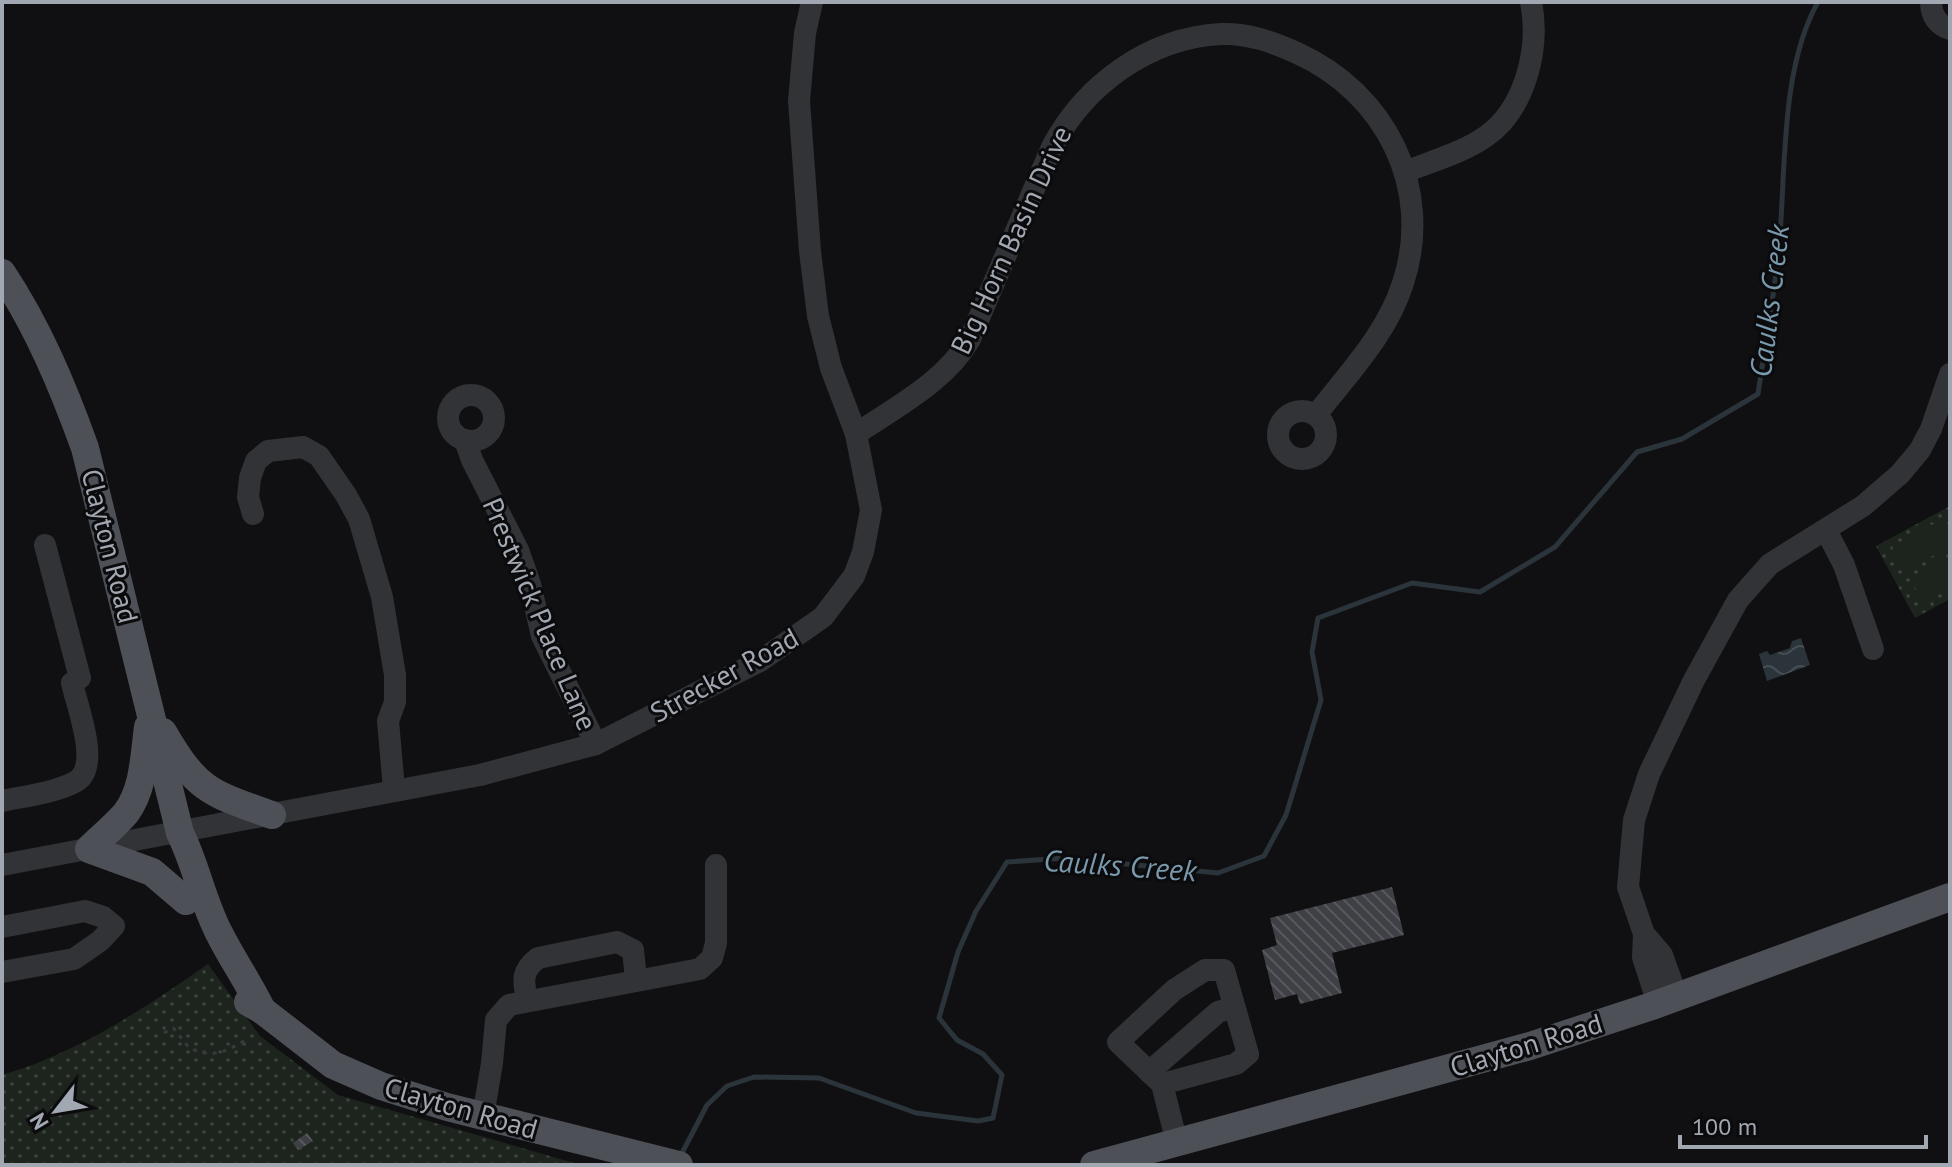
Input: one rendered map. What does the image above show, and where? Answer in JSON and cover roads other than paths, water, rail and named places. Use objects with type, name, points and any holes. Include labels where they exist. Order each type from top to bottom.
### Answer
[{"type":"main road","name":"Clayton Road","points":[[2,273],[35,328],[64,390],[85,448],[180,833],[196,865],[205,902],[218,932],[262,1010]]},
{"type":"main road","points":[[150,711],[194,778],[222,798],[272,815]]},
{"type":"main road","points":[[150,711],[141,782],[132,804],[89,849],[152,872],[186,901]]},
{"type":"main road","name":"Clayton Road","points":[[180,833],[178,870],[186,901],[203,940],[234,995],[262,1010],[333,1065],[381,1086],[483,1116],[679,1165]]},
{"type":"main road","name":"Clayton Road","points":[[1094,1165],[1530,1046],[1667,1000],[1950,897]]},
{"type":"street","name":"Strecker Road","points":[[2,865],[480,775],[596,744],[760,661],[823,617],[854,576],[871,510],[856,434],[831,368],[818,316],[810,251],[799,101],[805,33],[812,2]]},
{"type":"street","points":[[1405,172],[1475,144],[1499,125],[1523,87],[1531,63],[1534,38],[1531,2]]},
{"type":"street","points":[[1931,2],[1934,18],[1950,29]]},
{"type":"street","name":"Big Horn Basin Drive","points":[[856,434],[924,388],[959,358],[970,339],[1052,147],[1066,121],[1083,102],[1123,67],[1156,50],[1221,34],[1255,37],[1314,60],[1361,96],[1380,118],[1395,144],[1405,172],[1413,206],[1413,236],[1403,285],[1373,343],[1316,415]]},
{"type":"street","points":[[1667,1000],[1673,986],[1662,955],[1644,934],[1628,887],[1634,820],[1649,774],[1694,680],[1738,600],[1770,564],[1885,489],[1920,450],[1931,429],[1950,374]]},
{"type":"street","name":"Prestwick Place Lane","points":[[465,440],[518,550],[530,584],[542,636],[596,744]]},
{"type":"street","points":[[253,514],[248,497],[256,461],[268,451],[303,447],[319,456],[359,519],[382,597],[395,675],[395,702],[388,721],[394,789]]},
{"type":"street","points":[[1826,530],[1844,565],[1873,649]]},
{"type":"street","points":[[2,801],[72,784],[83,775],[89,762],[72,683],[80,678],[45,545]]},
{"type":"street","points":[[483,1116],[496,1020],[509,1005],[700,969],[712,958],[716,943],[716,865]]},
{"type":"street","points":[[2,927],[85,911],[103,917],[114,926],[100,941],[74,959],[2,972]]},
{"type":"street","points":[[527,1000],[522,977],[528,965],[538,958],[617,942],[633,950],[636,979]]},
{"type":"street","points":[[1156,1078],[1236,1064],[1248,1054],[1224,970],[1205,970],[1174,990],[1118,1042],[1156,1078],[1177,1143]]},
{"type":"street","points":[[1156,1078],[1218,1012],[1234,1007]]},
{"type":"water","points":[[1801,638],[1810,665],[1767,681],[1759,654],[1767,651],[1770,655],[1790,648],[1792,641]]},
{"type":"waterway","name":"Caulks Creek","points":[[681,1155],[707,1105],[727,1086],[754,1077],[819,1078],[916,1113],[978,1121],[993,1118],[1002,1075],[983,1054],[957,1040],[939,1018],[958,952],[976,911],[1007,862],[1065,858],[1218,873],[1264,856],[1286,815],[1321,700],[1312,652],[1318,618],[1412,583],[1480,592],[1555,547],[1637,452],[1682,439],[1758,394],[1779,248],[1791,89],[1797,58],[1818,2]]}]
